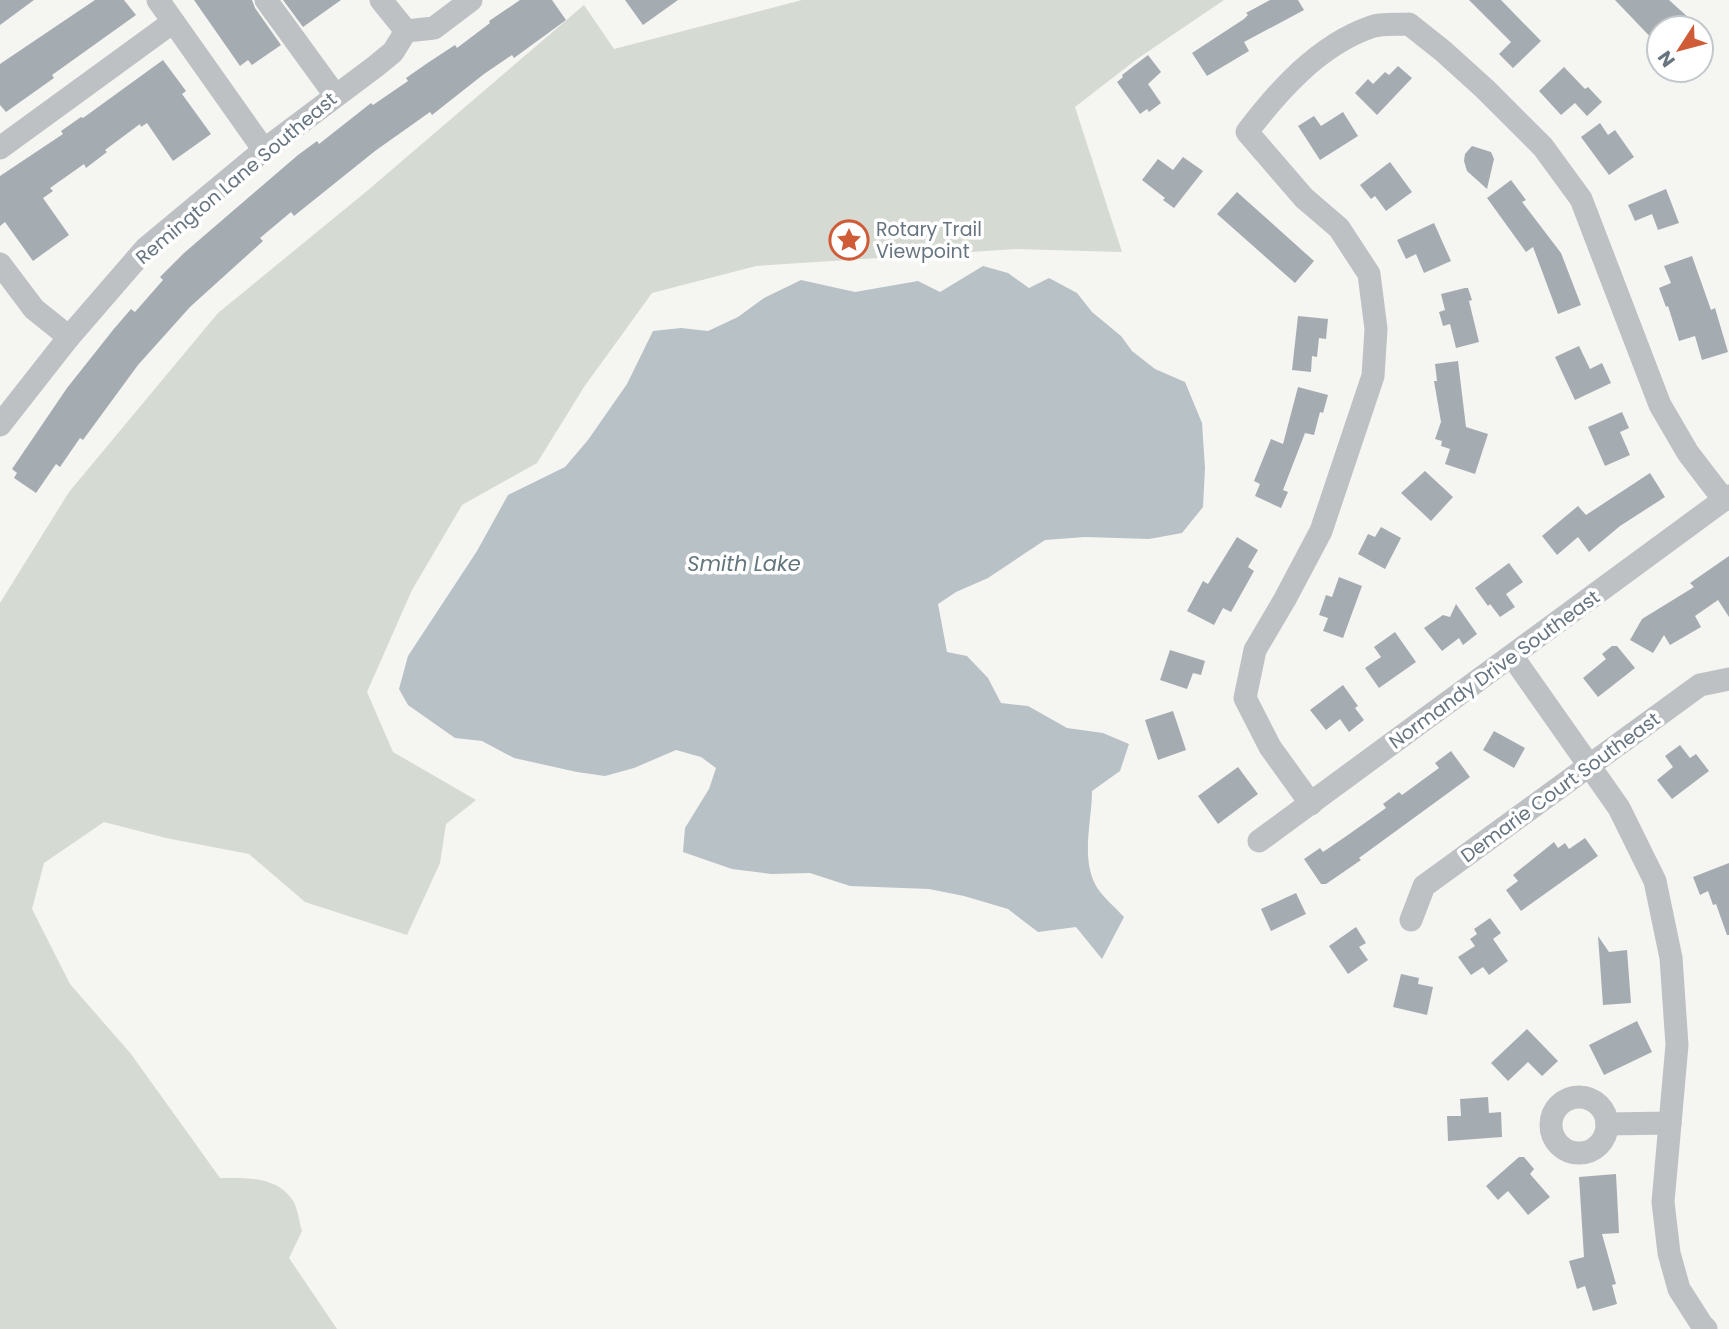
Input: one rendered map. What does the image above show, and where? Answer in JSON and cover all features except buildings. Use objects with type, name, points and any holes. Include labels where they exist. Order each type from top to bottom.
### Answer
[{"type":"street","points":[[158,0],[264,150]]},
{"type":"street","points":[[266,0],[335,95]]},
{"type":"street","points":[[381,0],[406,31],[434,28],[471,0]]},
{"type":"street","points":[[0,148],[173,22]]},
{"type":"street","points":[[1311,804],[1270,747],[1245,698],[1255,650],[1321,531],[1373,376],[1376,329],[1369,274],[1339,228],[1304,198],[1247,132],[1275,95],[1326,50],[1372,27],[1409,24],[1468,74],[1543,147],[1581,199],[1660,405],[1688,453],[1727,498]]},
{"type":"street","name":"Remington Lane Southeast","points":[[2,418],[146,248],[264,150],[393,52],[406,31]]},
{"type":"street","points":[[0,264],[34,309],[69,337]]},
{"type":"street","name":"Normandy Drive Southeast","points":[[1259,841],[1727,498]]},
{"type":"street","points":[[1512,656],[1619,808],[1656,881],[1671,958],[1677,1045],[1662,1202],[1669,1253],[1679,1289],[1706,1329]]},
{"type":"street","name":"Demarie Court Southeast","points":[[1411,920],[1424,886],[1700,685],[1729,679]]},
{"type":"street","points":[[1607,1124],[1670,1123]]},
{"type":"shaded area","points":[[802,0],[1224,0],[1137,59],[1075,107],[1122,252],[1016,249],[756,266],[652,293],[584,387],[537,463],[462,505],[412,590],[367,692],[393,752],[476,800],[446,824],[440,863],[407,935],[305,902],[249,854],[166,838],[104,822],[44,863],[32,909],[70,984],[131,1054],[220,1178],[269,1182],[285,1191],[292,1199],[302,1231],[289,1258],[337,1329],[0,1329],[0,603],[69,492],[218,313],[367,191],[584,5],[614,49]]},
{"type":"water","name":"Smith Lake","points":[[983,266],[1008,273],[1029,288],[1049,278],[1077,293],[1092,312],[1121,336],[1132,351],[1155,369],[1185,382],[1202,423],[1205,468],[1203,507],[1182,533],[1149,539],[1085,537],[1045,540],[988,578],[956,592],[938,604],[947,652],[967,656],[988,678],[1001,703],[1028,706],[1067,728],[1103,733],[1129,744],[1120,771],[1092,791],[1088,850],[1091,873],[1101,893],[1124,917],[1102,959],[1076,927],[1038,932],[1008,909],[964,896],[929,889],[850,886],[810,873],[771,874],[732,869],[683,852],[685,828],[709,789],[716,768],[701,757],[676,750],[634,768],[605,776],[577,772],[514,758],[482,741],[455,738],[408,705],[399,689],[408,656],[477,551],[508,495],[565,467],[588,440],[627,384],[653,331],[681,328],[708,331],[738,317],[764,298],[801,280],[855,292],[918,281],[940,292]]},
{"type":"place","name":"Rotary Trail Viewpoint","points":[[849,240]]}]
